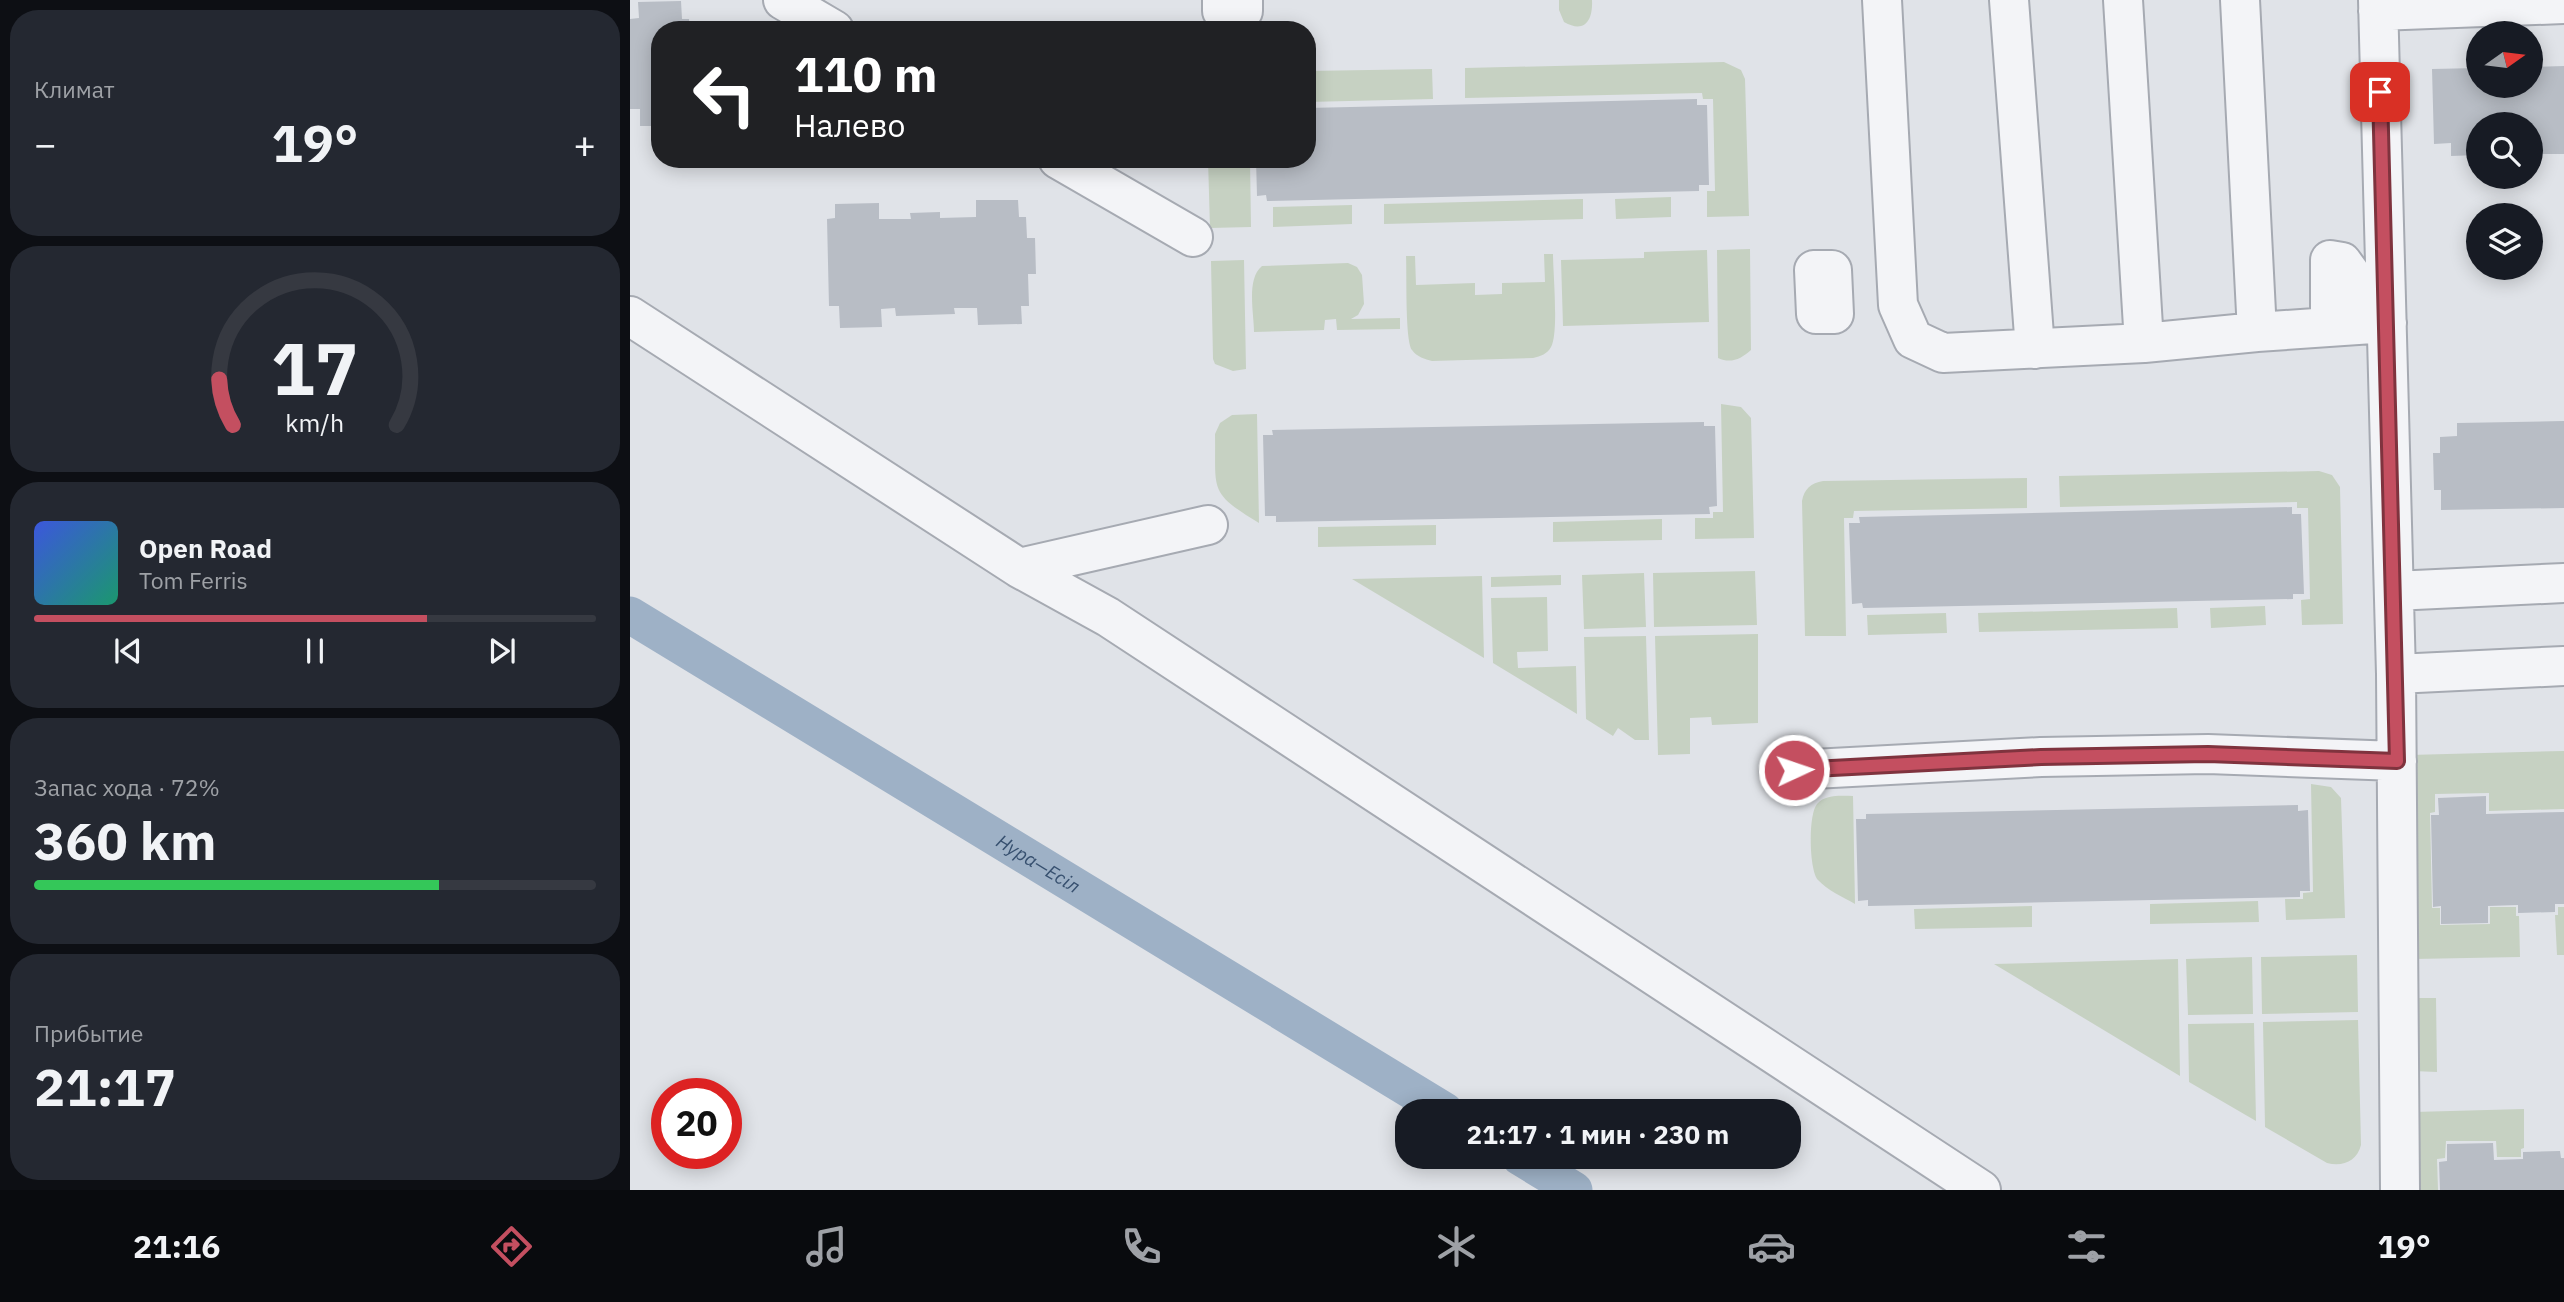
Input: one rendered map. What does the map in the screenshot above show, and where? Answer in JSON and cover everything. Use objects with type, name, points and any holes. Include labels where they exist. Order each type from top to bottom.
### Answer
[{"type":"street","points":[[783,0],[819,21]]},
{"type":"street","points":[[1222,0],[1222,11],[1243,11],[1243,0]]},
{"type":"street","points":[[1882,0],[1898,305],[1913,339],[1943,353],[2144,343],[2387,323]]},
{"type":"street","points":[[2009,0],[2035,349]]},
{"type":"street","points":[[2123,0],[2144,343]]},
{"type":"street","points":[[2240,0],[2257,332]]},
{"type":"street","points":[[2400,1190],[2396,674],[2378,5],[2564,4]]},
{"type":"street","points":[[1074,168],[1193,237]]},
{"type":"street","points":[[630,316],[1019,568],[1108,617],[1981,1190]]},
{"type":"street","points":[[1019,568],[1208,526]]},
{"type":"street","points":[[2394,590],[2564,583]]},
{"type":"street","points":[[2396,674],[2564,666]]},
{"type":"street","points":[[1794,770],[2041,757],[2208,754],[2397,761]]},
{"type":"green space","points":[[1559,0],[1592,0],[1589,19],[1582,26],[1564,22],[1559,10]]},
{"type":"green space","points":[[1724,62],[1741,70],[1745,79],[1749,216],[1707,217],[1707,191],[1715,191],[1713,99],[1703,99],[1702,93],[1465,98],[1465,68]]},
{"type":"green space","points":[[1432,69],[1433,99],[1316,102],[1316,71]]},
{"type":"green space","points":[[1208,168],[1250,168],[1251,227],[1210,228]]},
{"type":"green space","points":[[1671,197],[1671,217],[1616,219],[1615,199]]},
{"type":"green space","points":[[1583,199],[1583,219],[1384,224],[1384,204]]},
{"type":"green space","points":[[1352,205],[1352,224],[1273,227],[1273,207]]},
{"type":"green space","points":[[1750,249],[1751,350],[1736,360],[1727,361],[1718,358],[1717,250]]},
{"type":"green space","points":[[1707,250],[1709,322],[1563,326],[1561,260],[1644,258],[1644,252]]},
{"type":"green space","points":[[1544,254],[1553,254],[1555,302],[1555,329],[1551,347],[1546,353],[1533,358],[1432,361],[1412,350],[1407,320],[1406,256],[1415,256],[1416,285],[1475,283],[1475,295],[1502,294],[1502,283],[1545,282]]},
{"type":"green space","points":[[1244,260],[1246,369],[1233,371],[1215,364],[1213,359],[1211,261]]},
{"type":"green space","points":[[1348,263],[1357,267],[1362,275],[1364,304],[1358,315],[1351,319],[1400,318],[1400,329],[1337,330],[1336,319],[1325,320],[1324,330],[1254,332],[1252,288],[1262,266]]},
{"type":"green space","points":[[1721,404],[1741,407],[1751,418],[1754,538],[1695,539],[1695,518],[1713,518],[1713,512],[1723,512]]},
{"type":"green space","points":[[1257,414],[1259,523],[1223,496],[1218,488],[1215,468],[1215,434],[1220,423],[1232,415]]},
{"type":"green space","points":[[2319,471],[2332,475],[2340,487],[2343,624],[2302,625],[2301,600],[2310,599],[2308,508],[2297,508],[2297,502],[2060,507],[2059,476]]},
{"type":"green space","points":[[2027,478],[2027,508],[1854,511],[1853,518],[1844,518],[1846,636],[1805,636],[1802,501],[1804,493],[1812,485],[1823,481]]},
{"type":"green space","points":[[1662,519],[1662,540],[1553,542],[1553,522]]},
{"type":"green space","points":[[1436,525],[1436,545],[1318,547],[1318,527]]},
{"type":"green space","points":[[1755,571],[1757,625],[1654,627],[1653,573]]},
{"type":"green space","points":[[1644,573],[1646,627],[1584,629],[1582,575]]},
{"type":"green space","points":[[1561,575],[1561,585],[1491,587],[1491,577]]},
{"type":"green space","points":[[1482,576],[1484,658],[1352,579]]},
{"type":"green space","points":[[1547,597],[1548,651],[1517,652],[1518,668],[1576,666],[1577,714],[1493,663],[1491,598]]},
{"type":"green space","points":[[2265,606],[2266,625],[2211,628],[2210,608]]},
{"type":"green space","points":[[2177,608],[2178,628],[1979,632],[1978,613]]},
{"type":"green space","points":[[1946,613],[1947,633],[1868,635],[1867,615]]},
{"type":"green space","points":[[1758,634],[1758,723],[1712,725],[1711,717],[1690,718],[1690,754],[1658,755],[1655,636]]},
{"type":"green space","points":[[1646,636],[1649,740],[1635,740],[1618,728],[1613,736],[1586,719],[1584,637]]},
{"type":"green space","points":[[2564,751],[2564,809],[2489,811],[2489,793],[2435,794],[2435,812],[2430,813],[2432,908],[2440,908],[2440,925],[2490,924],[2490,907],[2516,907],[2516,916],[2519,916],[2520,957],[2414,959],[2409,755]]},
{"type":"green space","points":[[2311,784],[2331,787],[2341,798],[2345,918],[2286,920],[2285,899],[2303,899],[2303,893],[2313,892]]},
{"type":"green space","points":[[1853,796],[1855,904],[1818,880],[1813,865],[1811,842],[1812,819],[1817,804],[1829,797]]},
{"type":"green space","points":[[2258,901],[2259,922],[2150,924],[2150,904]]},
{"type":"green space","points":[[2032,906],[2032,927],[1915,929],[1914,909]]},
{"type":"green space","points":[[2558,907],[2564,907],[2564,955],[2557,955],[2555,915],[2558,915]]},
{"type":"green space","points":[[2357,955],[2358,1012],[2262,1014],[2261,957]]},
{"type":"green space","points":[[2252,957],[2253,1014],[2188,1015],[2186,959]]},
{"type":"green space","points":[[2178,959],[2180,1076],[1994,964]]},
{"type":"green space","points":[[2411,998],[2436,998],[2437,1072],[2413,1071]]},
{"type":"green space","points":[[2358,1020],[2361,1145],[2353,1159],[2348,1162],[2327,1163],[2265,1127],[2263,1022]]},
{"type":"green space","points":[[2254,1023],[2256,1121],[2189,1082],[2188,1024]]},
{"type":"green space","points":[[2524,1109],[2524,1148],[2521,1149],[2521,1157],[2497,1157],[2496,1141],[2446,1141],[2445,1158],[2437,1159],[2438,1190],[2415,1190],[2414,1112]]},
{"type":"building","points":[[681,1],[682,19],[689,19],[651,21],[651,126],[640,126],[640,109],[630,109],[630,19],[639,18],[638,2]]},
{"type":"building","points":[[2564,66],[2564,154],[2543,154],[2543,112],[2466,112],[2466,155],[2451,156],[2451,143],[2434,144],[2432,69],[2466,68],[2466,98],[2543,98],[2543,67]]},
{"type":"building","points":[[1697,99],[1697,105],[1707,105],[1709,185],[1699,185],[1699,191],[1267,201],[1266,195],[1257,196],[1256,168],[1316,168],[1316,108]]},
{"type":"building","points":[[976,200],[1018,200],[1019,217],[1026,217],[1027,238],[1035,238],[1036,274],[1028,274],[1029,306],[1021,306],[1022,324],[978,325],[977,308],[954,308],[955,314],[896,316],[895,308],[881,309],[882,327],[840,328],[839,306],[829,306],[827,219],[835,218],[835,204],[879,203],[879,219],[911,219],[910,213],[940,212],[940,218],[976,217]]},
{"type":"building","points":[[2564,421],[2564,508],[2441,510],[2441,490],[2434,490],[2433,453],[2440,453],[2440,437],[2457,436],[2457,423]]},
{"type":"building","points":[[1704,422],[1704,426],[1715,426],[1717,506],[1709,507],[1710,514],[1276,522],[1276,516],[1265,516],[1263,435],[1273,435],[1272,430]]},
{"type":"building","points":[[2292,507],[2292,514],[2301,514],[2304,594],[2293,594],[2293,599],[1863,608],[1862,603],[1852,604],[1849,523],[1860,523],[1859,517]]},
{"type":"building","points":[[2486,796],[2486,814],[2564,812],[2564,904],[2555,904],[2555,912],[2518,913],[2518,905],[2488,906],[2488,923],[2441,924],[2441,906],[2433,907],[2431,815],[2439,815],[2438,798]]},
{"type":"building","points":[[2298,805],[2298,811],[2308,810],[2310,891],[2300,891],[2300,897],[1868,906],[1868,900],[1858,901],[1856,819],[1866,819],[1866,814]]},
{"type":"building","points":[[2493,1143],[2494,1160],[2523,1159],[2523,1152],[2560,1151],[2561,1158],[2564,1158],[2564,1190],[2440,1190],[2439,1162],[2447,1161],[2447,1144]]},
{"type":"waterway","name":"Нура—Есіл","points":[[630,615],[1425,1099]]},
{"type":"waterway","name":"Нура—Есіл","points":[[1540,1169],[1574,1190]]},
{"type":"route","points":[[1794,770],[2041,757],[2208,754],[2397,761],[2380,92]]}]
